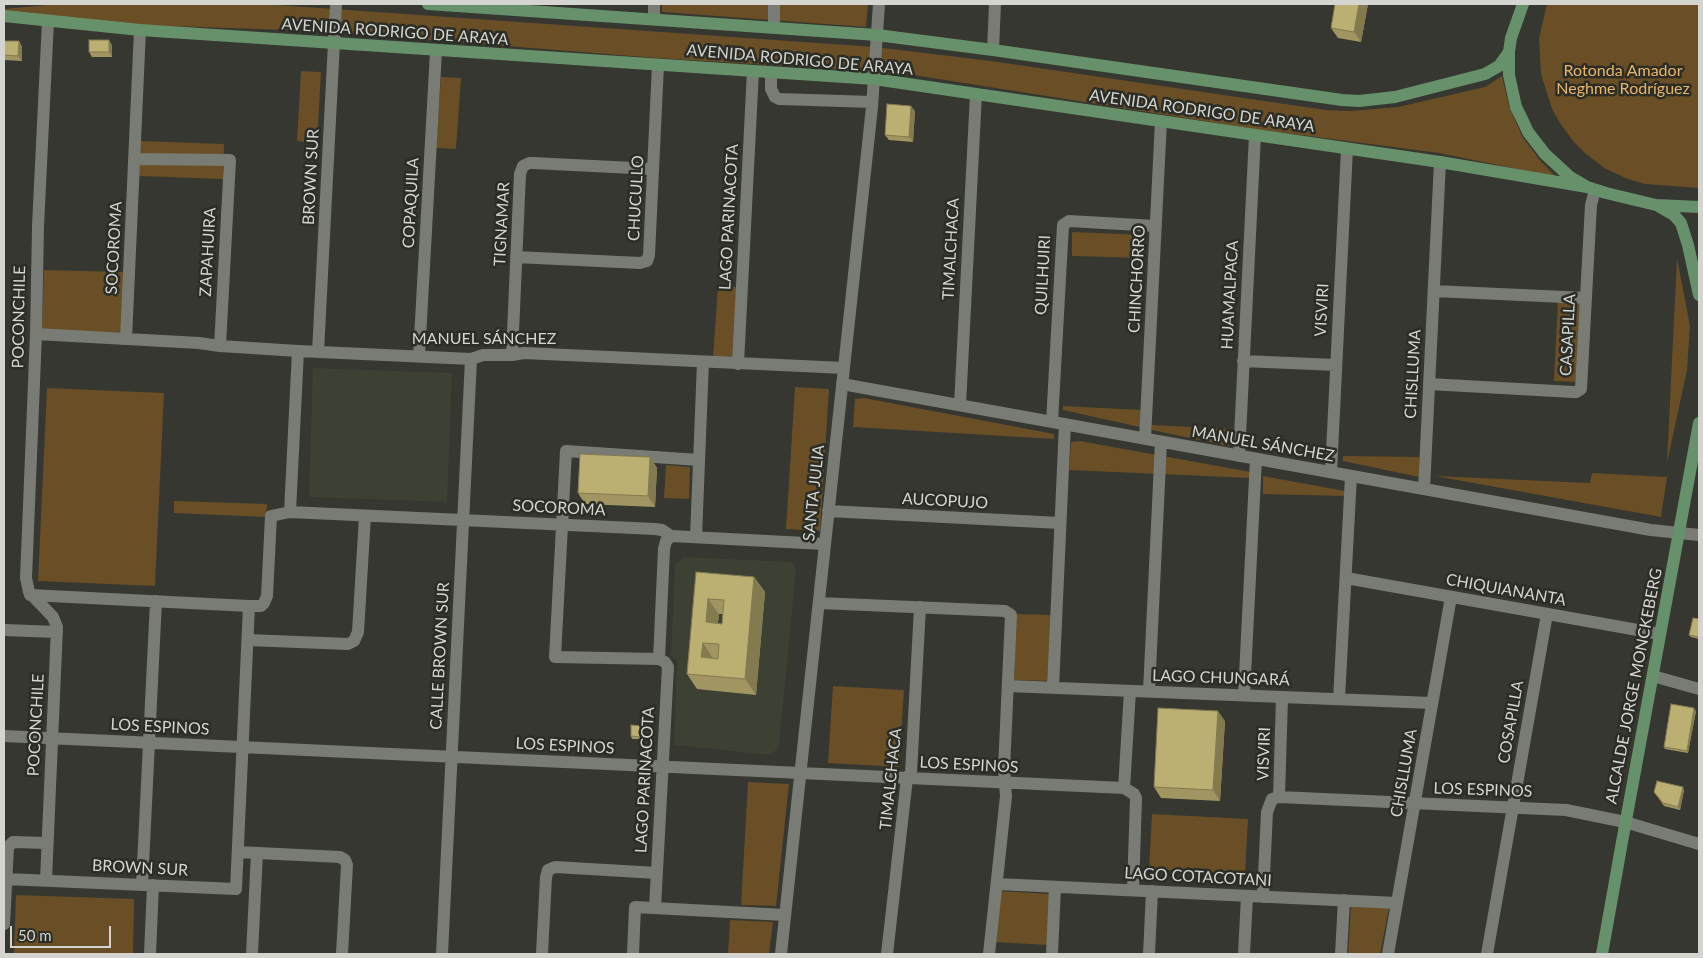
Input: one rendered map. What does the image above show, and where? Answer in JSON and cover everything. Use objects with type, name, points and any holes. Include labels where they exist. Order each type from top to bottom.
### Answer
[{"type":"main road","name":"AVENIDA RODRIGO DE ARAYA","points":[[428,4],[877,35],[993,50],[1325,99],[1359,101],[1408,94],[1485,74],[1499,66],[1509,52]]},
{"type":"main road","points":[[1523,4],[1515,23],[1509,52],[1509,75],[1512,91],[1516,107],[1528,132],[1556,165],[1591,188],[1637,202],[1699,207]]},
{"type":"main road","name":"AVENIDA RODRIGO DE ARAYA","points":[[4,16],[140,30],[874,79],[1440,162],[1591,188]]},
{"type":"main road","points":[[1656,204],[1672,213],[1681,223],[1699,295]]},
{"type":"main road","name":"ALCALDE JORGE MONCKEBERG","points":[[1602,954],[1699,423]]},
{"type":"street","name":"BROWN SUR","points":[[318,352],[336,4]]},
{"type":"street","points":[[654,4],[654,19]]},
{"type":"street","points":[[774,4],[774,27]]},
{"type":"street","name":"SANTA JULIA","points":[[781,954],[872,102],[879,4]]},
{"type":"street","points":[[993,50],[995,4]]},
{"type":"street","name":"POCONCHILE","points":[[46,880],[57,632],[53,617],[30,595],[26,578],[36,334],[38,217],[48,21]]},
{"type":"street","name":"SOCOROMA","points":[[126,339],[140,30]]},
{"type":"street","name":"COPAQUILA","points":[[418,356],[436,51]]},
{"type":"street","name":"CHUCULLO","points":[[516,258],[640,263],[647,261],[650,255],[658,65]]},
{"type":"street","name":"LAGO PARINACOTA","points":[[738,364],[753,71]]},
{"type":"street","points":[[771,73],[772,93],[779,99],[872,102]]},
{"type":"street","name":"TIMALCHACA","points":[[960,405],[976,94]]},
{"type":"street","name":"CHINCHORRO","points":[[1145,439],[1161,121]]},
{"type":"street","name":"HUAMALPACA","points":[[1239,456],[1255,135]]},
{"type":"street","name":"VISVIRI","points":[[1331,472],[1347,149]]},
{"type":"street","name":"ZAPAHUIRA","points":[[134,159],[230,160],[220,346]]},
{"type":"street","name":"CHISLLUMA","points":[[1424,489],[1440,162]]},
{"type":"street","name":"TIGNAMAR","points":[[512,356],[521,170],[526,164],[533,163],[653,169]]},
{"type":"street","name":"CASAPILLA","points":[[1429,384],[1579,391],[1582,386],[1591,188]]},
{"type":"street","name":"QUILHUIRI","points":[[1052,422],[1063,225],[1069,221],[1156,226]]},
{"type":"street","points":[[1434,291],[1586,298]]},
{"type":"street","name":"MANUEL SÁNCHEZ","points":[[36,334],[199,343],[298,351],[471,359],[488,354],[512,356],[524,353],[844,368]]},
{"type":"street","points":[[30,595],[261,606],[266,600],[271,516],[290,512],[298,351]]},
{"type":"street","name":"CALLE BROWN SUR","points":[[442,954],[471,359]]},
{"type":"street","points":[[1243,361],[1336,365]]},
{"type":"street","points":[[696,537],[703,362]]},
{"type":"street","name":"MANUEL SÁNCHEZ","points":[[842,384],[1651,530],[1699,535]]},
{"type":"street","points":[[1053,688],[1065,424]]},
{"type":"street","points":[[1149,692],[1161,442]]},
{"type":"street","points":[[659,660],[555,657],[566,451],[699,460]]},
{"type":"street","points":[[1244,695],[1256,459]]},
{"type":"street","points":[[1339,699],[1351,476]]},
{"type":"street","name":"AUCOPUJO","points":[[828,511],[1060,523]]},
{"type":"street","name":"SOCOROMA","points":[[290,512],[655,529],[662,530],[671,536],[825,544]]},
{"type":"street","points":[[248,640],[348,644],[354,641],[358,632],[364,516]]},
{"type":"street","name":"LAGO PARINACOTA","points":[[655,908],[668,667],[665,662],[659,660],[664,549],[666,541],[671,536]]},
{"type":"street","name":"CHIQUIANANTA","points":[[1346,578],[1660,634]]},
{"type":"street","name":"CHISLLUMA","points":[[1388,954],[1451,597]]},
{"type":"street","points":[[150,954],[147,885],[149,743],[156,601]]},
{"type":"street","points":[[819,603],[1005,611],[1010,613],[1004,769],[1006,796],[989,954]]},
{"type":"street","name":"BROWN SUR","points":[[6,879],[236,889],[249,606]]},
{"type":"street","name":"TIMALCHACA","points":[[887,954],[907,778],[911,774],[920,607]]},
{"type":"street","name":"COSAPILLA","points":[[1487,954],[1547,614]]},
{"type":"street","points":[[4,630],[57,632]]},
{"type":"street","points":[[1653,676],[1699,689]]},
{"type":"street","name":"LAGO CHUNGARÁ","points":[[1008,686],[1432,703]]},
{"type":"street","points":[[1130,691],[1124,788],[1134,794],[1136,798],[1133,890]]},
{"type":"street","name":"VISVIRI","points":[[1263,896],[1267,812],[1272,799],[1279,797],[1282,697]]},
{"type":"street","name":"LOS ESPINOS","points":[[4,736],[1124,788]]},
{"type":"street","name":"LOS ESPINOS","points":[[1279,797],[1566,810],[1625,822],[1699,844]]},
{"type":"street","points":[[4,924],[7,850],[9,844],[16,842],[47,843]]},
{"type":"street","points":[[238,852],[340,857],[345,860],[347,864],[342,954]]},
{"type":"street","points":[[252,954],[256,853]]},
{"type":"street","points":[[542,954],[548,870],[555,867],[657,873]]},
{"type":"street","name":"LAGO COTACOTANI","points":[[996,884],[1398,903]]},
{"type":"street","points":[[1052,954],[1054,887]]},
{"type":"street","points":[[1149,954],[1152,891]]},
{"type":"street","points":[[1244,954],[1247,896]]},
{"type":"street","points":[[1341,954],[1344,900]]},
{"type":"street","points":[[633,954],[635,907],[785,915]]},
{"type":"shaded area","points":[[313,368],[452,373],[447,502],[309,497]]},
{"type":"shaded area","points":[[684,557],[792,562],[796,569],[779,747],[771,755],[674,745],[677,661],[671,656],[675,564]]},
{"type":"green space","points":[[57,4],[263,4],[875,47],[991,61],[1326,110],[1351,111],[1398,107],[1485,87],[1502,76],[1509,106],[1522,136],[1539,159],[1556,177],[1439,153],[1255,129],[901,73],[657,58],[318,31],[140,25],[4,14],[4,9]]},
{"type":"green space","points":[[662,4],[868,4],[866,27],[662,12]]},
{"type":"green space","name":"Rotonda Amador Neghme Rodríguez","points":[[1547,4],[1699,4],[1699,188],[1645,184],[1628,179],[1606,169],[1586,154],[1573,141],[1552,109],[1541,74],[1539,38]]},
{"type":"green space","points":[[301,71],[321,72],[317,143],[297,141]]},
{"type":"green space","points":[[441,77],[461,78],[456,149],[436,148]]},
{"type":"green space","points":[[140,141],[224,144],[223,179],[139,176]]},
{"type":"green space","points":[[1072,232],[1146,235],[1145,258],[1072,256]]},
{"type":"green space","points":[[1677,258],[1690,326],[1687,370],[1667,463]]},
{"type":"green space","points":[[44,270],[125,272],[122,333],[42,330]]},
{"type":"green space","points":[[718,286],[737,287],[733,358],[713,357]]},
{"type":"green space","points":[[1558,301],[1580,302],[1576,382],[1554,381]]},
{"type":"green space","points":[[795,387],[829,389],[820,531],[786,529]]},
{"type":"green space","points":[[47,388],[164,393],[155,586],[38,581]]},
{"type":"green space","points":[[864,398],[1054,434],[1054,439],[853,427],[855,399]]},
{"type":"green space","points":[[1063,406],[1141,410],[1140,427],[1063,410]]},
{"type":"green space","points":[[1152,425],[1230,429],[1229,446],[1152,430]]},
{"type":"green space","points":[[1080,441],[1251,472],[1250,478],[1069,470],[1071,442]]},
{"type":"green space","points":[[1343,456],[1419,457],[1419,477],[1343,461]]},
{"type":"green space","points":[[666,465],[690,467],[689,499],[664,498]]},
{"type":"green space","points":[[1592,473],[1667,477],[1661,517],[1435,476],[1590,483]]},
{"type":"green space","points":[[1263,476],[1345,491],[1346,496],[1263,494]]},
{"type":"green space","points":[[174,501],[267,504],[266,517],[174,513]]},
{"type":"green space","points":[[1016,614],[1052,615],[1049,681],[1014,680]]},
{"type":"green space","points":[[833,686],[904,690],[899,767],[828,763]]},
{"type":"green space","points":[[748,782],[789,784],[776,906],[741,905]]},
{"type":"green space","points":[[1152,814],[1248,819],[1245,874],[1149,869]]},
{"type":"green space","points":[[999,891],[1050,894],[1047,945],[996,942]]},
{"type":"green space","points":[[16,895],[134,899],[133,954],[14,954]]},
{"type":"green space","points":[[1351,906],[1389,908],[1380,954],[1348,954]]},
{"type":"green space","points":[[730,920],[773,922],[769,954],[728,954]]},
{"type":"building","points":[[1335,4],[1359,4],[1354,32],[1331,28]]},
{"type":"building","points":[[89,40],[109,40],[109,52],[89,52]]},
{"type":"building","points":[[4,41],[19,41],[18,56],[4,55]]},
{"type":"building","points":[[887,104],[911,106],[909,137],[885,135]]},
{"type":"building","points":[[580,454],[650,457],[648,496],[578,493]]},
{"type":"building","points":[[696,572],[754,577],[745,679],[687,674]],"holes":[[[708,599],[724,600],[722,624],[706,622]],[[703,643],[719,644],[718,659],[701,657]]]},
{"type":"building","points":[[1693,618],[1699,619],[1699,637],[1689,635]]},
{"type":"building","points":[[1671,704],[1694,708],[1687,751],[1664,747]]},
{"type":"building","points":[[1158,708],[1218,711],[1213,790],[1154,787]]},
{"type":"building","points":[[631,725],[643,726],[643,737],[631,736]]},
{"type":"building","points":[[1657,781],[1683,787],[1678,807],[1663,803],[1654,792]]}]
